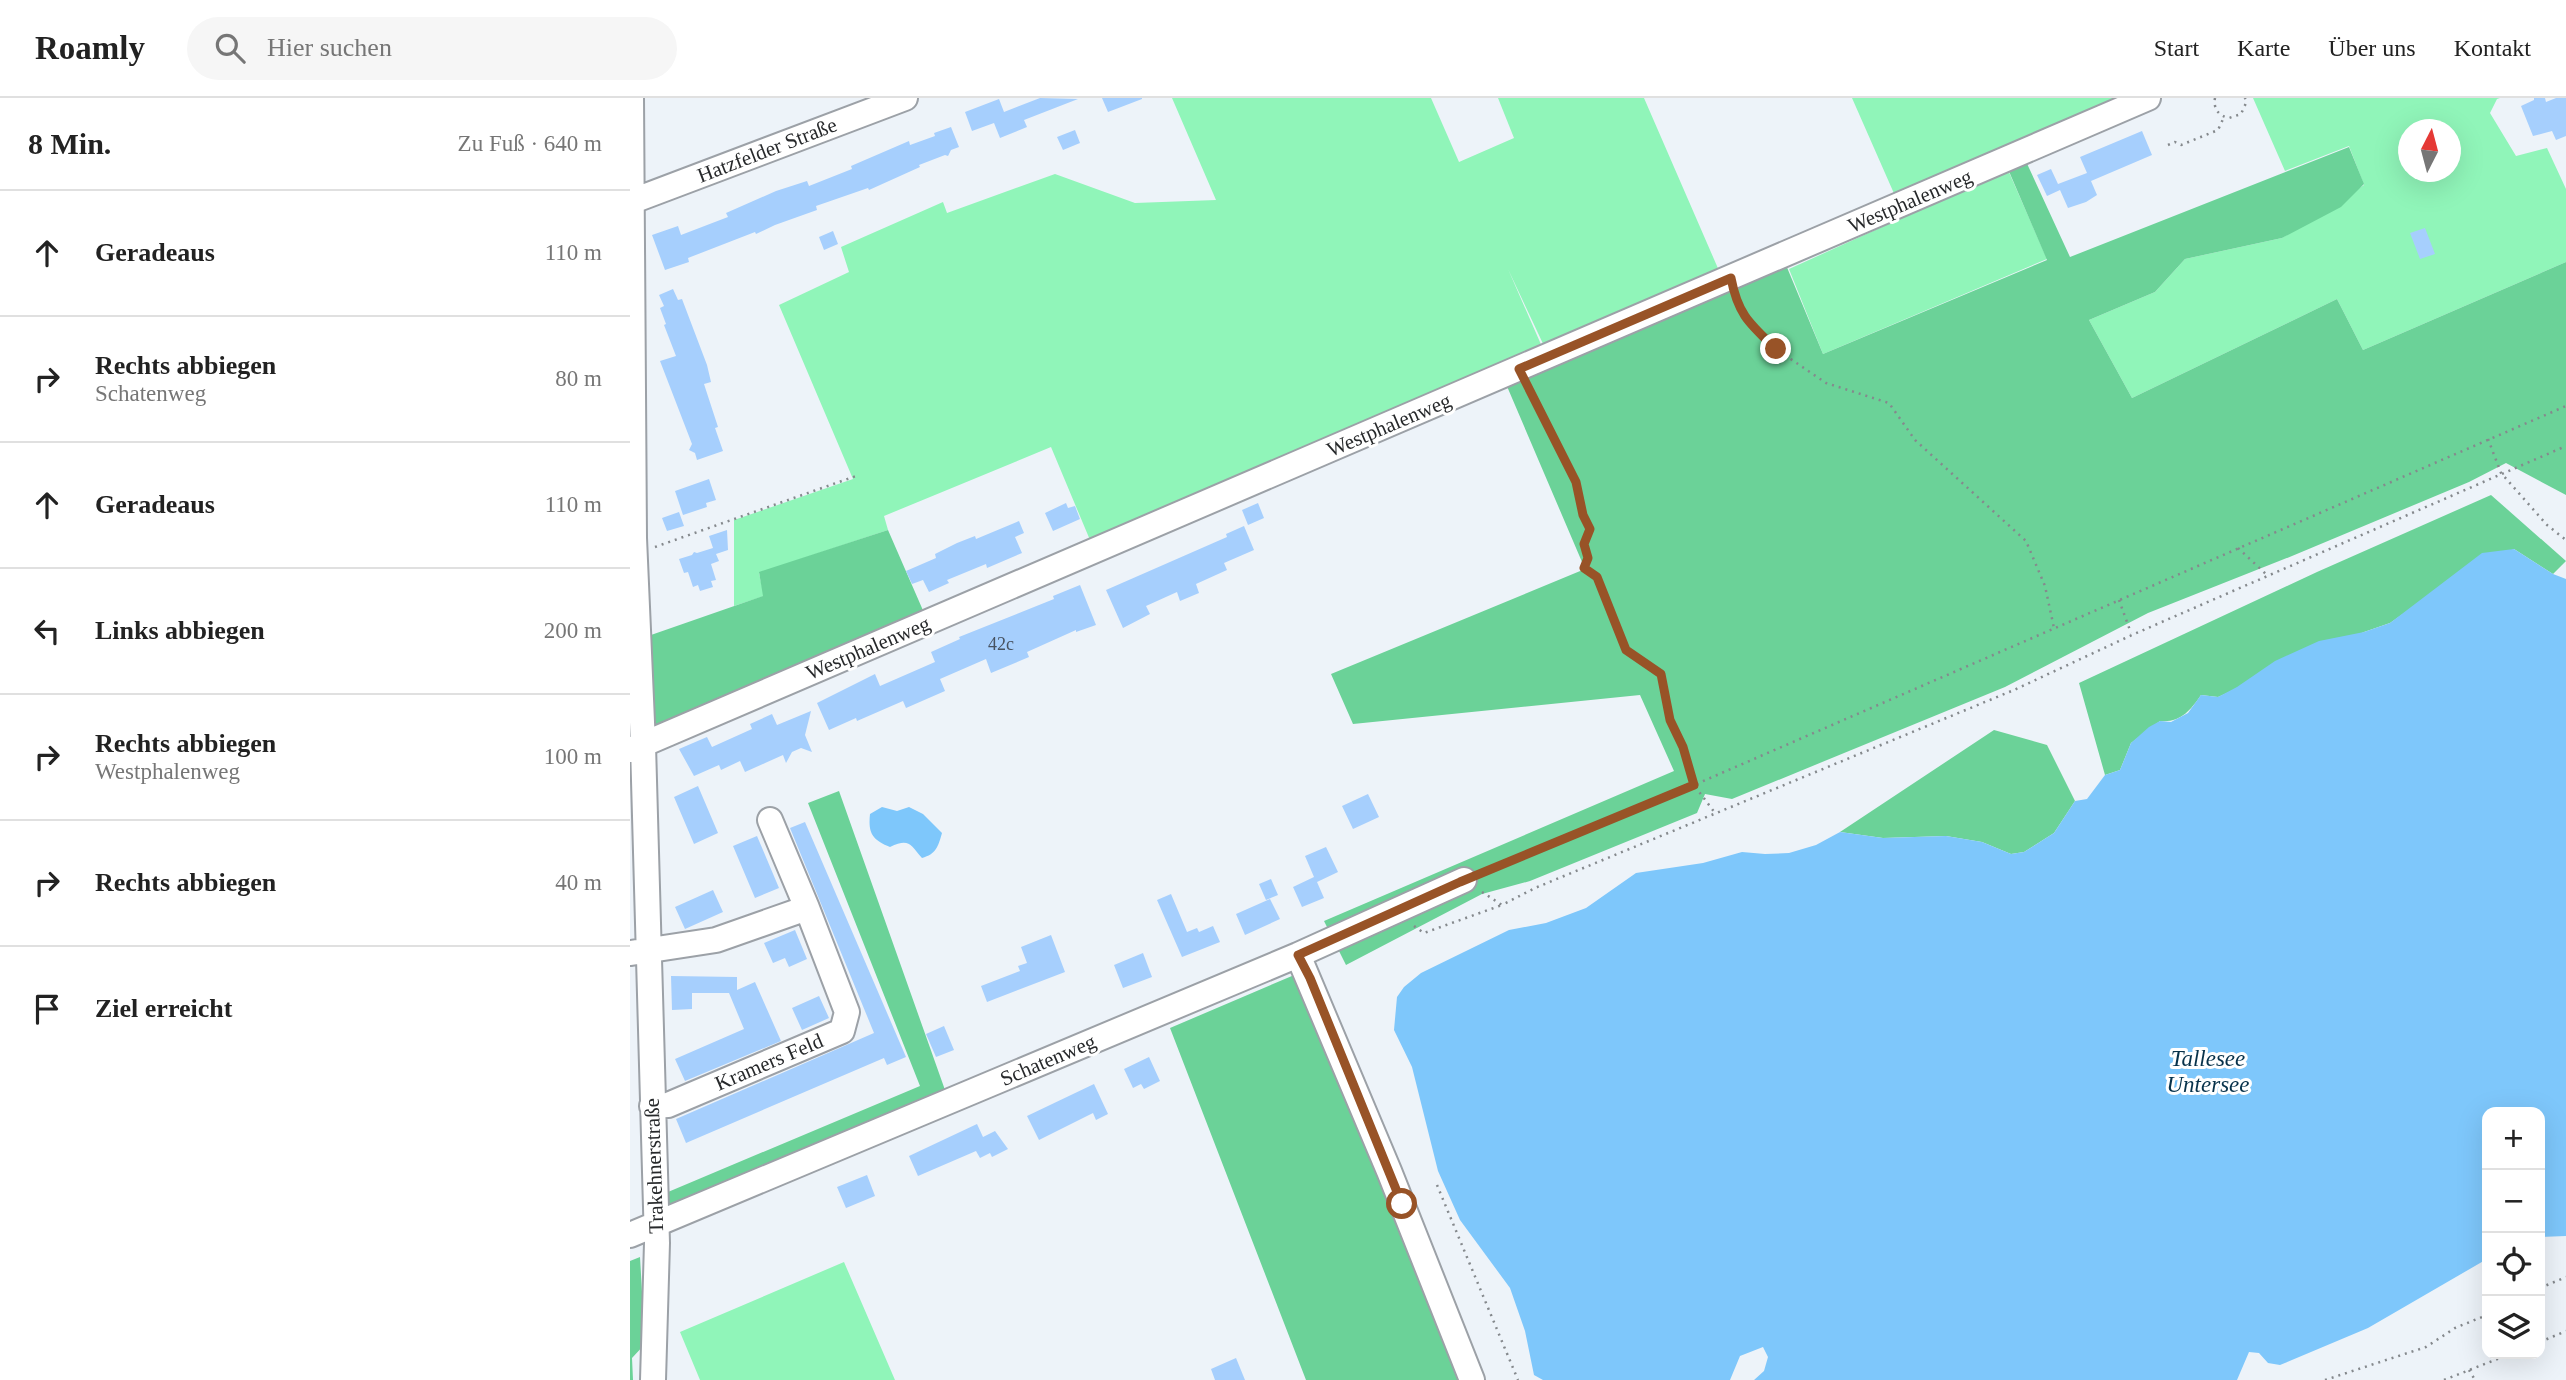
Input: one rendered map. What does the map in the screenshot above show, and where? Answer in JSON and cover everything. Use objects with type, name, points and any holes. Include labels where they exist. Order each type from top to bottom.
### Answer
[{"type":"street","name":"Trakehnerstraße","points":[[631,98],[638,952],[652,1106],[655,1224],[653,1380]]},
{"type":"street","name":"Hatzfelder Straße","points":[[631,202],[905,98]]},
{"type":"street","name":"Westphalenweg","points":[[636,748],[2148,98]]},
{"type":"street","name":"Kramers Feld","points":[[652,1106],[668,1105],[842,1031],[847,1012],[770,820]]},
{"type":"street","name":"Schatenweg","points":[[630,1235],[1298,955],[1464,880]]},
{"type":"street","points":[[638,952],[716,940],[807,908]]},
{"type":"street","points":[[1298,955],[1389,1171],[1472,1380]]},
{"type":"path","points":[[2215,98],[2215,108],[2224,117],[2241,114],[2245,109],[2245,98]]},
{"type":"path","points":[[2168,145],[2175,142],[2181,145],[2218,130],[2224,117]]},
{"type":"path","points":[[1731,278],[1735,298],[1747,321],[1776,349],[1826,383],[1889,403],[1915,440],[2026,541],[2045,586],[2054,628]]},
{"type":"path","points":[[1519,369],[1576,482],[1583,515],[1590,529],[1584,544],[1588,558],[1584,568],[1597,577],[1626,650],[1661,674],[1670,720],[1683,747],[1694,785],[1716,814]]},
{"type":"path","points":[[1464,880],[1694,785],[2566,406]]},
{"type":"path","points":[[2488,439],[2501,473],[2547,525],[2566,540]]},
{"type":"path","points":[[1424,933],[1502,905],[1535,888],[2014,690],[2267,575],[2566,446]]},
{"type":"path","points":[[633,542],[654,547],[856,476]]},
{"type":"path","points":[[2238,548],[2267,575]]},
{"type":"path","points":[[2119,600],[2132,635]]},
{"type":"path","points":[[1464,880],[1502,905]]},
{"type":"path","points":[[1437,1185],[1518,1380]]},
{"type":"path","points":[[2545,1286],[2566,1277]]},
{"type":"path","points":[[2325,1380],[2426,1347],[2455,1328],[2482,1317]]},
{"type":"path","points":[[2545,1340],[2566,1331]]},
{"type":"path","points":[[2444,1380],[2497,1359]]},
{"type":"path","points":[[2469,1370],[2475,1380]]},
{"type":"green space","points":[[1172,98],[1431,98],[1459,162],[1514,138],[1498,98],[1644,98],[1720,273],[1545,348],[1508,269],[1543,349],[1090,540],[1051,447],[884,516],[888,530],[759,573],[764,596],[734,606],[734,520],[853,479],[779,305],[849,272],[841,247],[943,202],[947,213],[1055,174],[1135,203],[1216,200]]},
{"type":"green space","points":[[1852,98],[2130,98],[1896,198]]},
{"type":"green space","points":[[2253,98],[2500,98],[2490,113],[2516,156],[2547,148],[2566,189],[2566,262],[2363,350],[2337,299],[2132,398],[2089,320],[2155,292],[2185,259],[2282,238],[2364,185],[2349,146],[2285,171]]},
{"type":"green space","points":[[2349,147],[2364,184],[2341,207],[2282,238],[2185,259],[2155,292],[2089,320],[2132,398],[2337,299],[2363,350],[2566,262],[2566,495],[2506,463],[2469,482],[2148,613],[2005,687],[1732,799],[1705,794],[1697,813],[1530,881],[1482,894],[1346,965],[1324,921],[1674,771],[1640,695],[1353,724],[1331,674],[1585,569],[1506,384],[1786,265],[1823,354],[2047,260],[2005,162],[2023,155],[2070,257]]},
{"type":"green space","points":[[2008,170],[2047,259],[1823,354],[1789,269]]},
{"type":"green space","points":[[2491,495],[2566,561],[2553,574],[2514,549],[2430,595],[2390,623],[2218,697],[2201,695],[2184,715],[2173,720],[2160,721],[2131,743],[2120,770],[2105,775],[2079,683],[2317,572]]},
{"type":"green space","points":[[888,530],[925,615],[653,730],[651,635],[763,596],[759,572]]},
{"type":"green space","points":[[1994,730],[2047,745],[2075,801],[2054,833],[2024,852],[2011,854],[1982,842],[1946,836],[1883,838],[1840,832]]},
{"type":"green space","points":[[839,791],[945,1090],[666,1213],[668,1192],[920,1086],[808,803]]},
{"type":"green space","points":[[1299,973],[1466,1380],[1306,1380],[1170,1028]]},
{"type":"green space","points":[[640,1257],[645,1344],[632,1358],[633,1380],[630,1380],[630,1261]]},
{"type":"green space","points":[[844,1262],[895,1380],[700,1380],[680,1332]]},
{"type":"water","name":"Tallesee Untersee","points":[[2514,549],[2553,574],[2566,579],[2566,1236],[2545,1237],[2545,1107],[2482,1107],[2482,1262],[2368,1328],[2280,1365],[2268,1363],[2259,1353],[2249,1352],[2237,1380],[1754,1380],[1764,1371],[1768,1357],[1763,1347],[1740,1356],[1730,1380],[1543,1380],[1534,1375],[1525,1331],[1510,1288],[1460,1220],[1438,1171],[1412,1067],[1394,1030],[1397,997],[1404,987],[1421,973],[1509,930],[1546,923],[1586,908],[1636,873],[1703,863],[1742,852],[1789,853],[1816,845],[1840,832],[1883,838],[1946,836],[1982,842],[2011,854],[2024,852],[2054,833],[2075,801],[2087,799],[2105,775],[2120,770],[2131,743],[2149,727],[2160,721],[2171,722],[2188,713],[2201,695],[2218,697],[2275,661],[2319,641],[2364,632],[2390,623],[2482,553]]},
{"type":"water","points":[[882,807],[897,811],[909,807],[923,814],[942,833],[936,849],[922,858],[909,844],[901,843],[890,847],[879,842],[871,831],[870,814]]},
{"type":"building","points":[[1040,98],[1078,99],[1024,120],[1027,127],[1000,138],[994,123],[972,131],[965,112],[999,99],[1004,112]]},
{"type":"building","points":[[1102,98],[1142,98],[1142,99],[1108,112]]},
{"type":"building","points":[[2534,98],[2545,98],[2546,102],[2566,98],[2566,136],[2556,140],[2552,131],[2533,136],[2521,106]]},
{"type":"building","points":[[951,127],[959,147],[951,150],[948,156],[919,165],[920,167],[869,190],[868,188],[816,206],[817,210],[688,258],[689,262],[665,270],[652,235],[678,226],[681,235],[728,217],[726,213],[776,191],[807,181],[809,186],[852,169],[851,166],[909,141],[910,145]]},
{"type":"building","points":[[1075,130],[1080,143],[1063,150],[1057,137]]},
{"type":"building","points":[[2142,131],[2152,155],[2091,181],[2097,195],[2068,208],[2060,190],[2047,196],[2037,175],[2051,169],[2058,184],[2087,173],[2080,157]]},
{"type":"building","points":[[2425,228],[2435,254],[2420,259],[2410,233]]},
{"type":"building","points":[[833,231],[838,244],[824,250],[819,237]]},
{"type":"building","points":[[673,289],[678,300],[682,299],[707,365],[711,382],[704,384],[723,451],[697,460],[695,453],[689,450],[692,444],[660,361],[676,356],[664,325],[666,324],[660,308],[664,306],[659,295]]},
{"type":"building","points":[[709,479],[716,500],[706,503],[707,507],[683,515],[675,491]]},
{"type":"building","points":[[1066,503],[1068,508],[1075,506],[1080,519],[1053,531],[1045,513]]},
{"type":"building","points":[[1258,503],[1264,518],[1248,525],[1242,510]]},
{"type":"building","points":[[679,512],[684,526],[667,531],[662,518]]},
{"type":"building","points":[[1019,521],[1024,533],[1015,537],[1022,553],[987,568],[986,564],[947,580],[949,583],[929,592],[923,580],[912,584],[906,571],[936,558],[935,554],[957,543],[975,536],[976,539]]},
{"type":"building","points":[[1244,526],[1254,550],[1224,563],[1227,570],[1196,584],[1199,593],[1180,601],[1177,592],[1146,606],[1150,614],[1123,628],[1106,590],[1227,537],[1226,534]]},
{"type":"building","points":[[727,530],[728,550],[716,554],[719,561],[711,564],[716,580],[711,581],[713,587],[700,591],[698,585],[693,587],[688,572],[684,573],[679,559],[713,548],[709,536]]},
{"type":"building","points":[[1080,585],[1096,625],[1076,630],[1027,652],[1029,657],[991,673],[986,659],[940,679],[945,691],[906,708],[903,701],[829,730],[817,703],[875,674],[880,686],[935,662],[931,652],[960,639],[959,637],[1054,599],[1053,596]]},
{"type":"building","points":[[811,711],[805,735],[812,752],[801,748],[792,752],[786,763],[783,755],[745,772],[740,761],[721,770],[719,765],[694,776],[679,749],[707,737],[712,747],[752,729],[750,724],[772,714],[777,725]]},
{"type":"building","points":[[698,786],[718,833],[694,844],[674,797]]},
{"type":"building","points":[[1368,794],[1379,817],[1353,829],[1342,806]]},
{"type":"building","points":[[805,822],[906,1057],[887,1065],[884,1058],[686,1143],[676,1119],[874,1033],[790,828]]},
{"type":"building","points":[[757,836],[779,888],[755,898],[733,846]]},
{"type":"building","points":[[1326,847],[1338,872],[1317,882],[1324,898],[1302,907],[1293,887],[1314,877],[1305,856]]},
{"type":"building","points":[[1271,879],[1278,895],[1266,900],[1259,884]]},
{"type":"building","points":[[713,890],[723,912],[685,929],[675,907]]},
{"type":"building","points":[[1171,894],[1187,932],[1197,928],[1199,932],[1213,926],[1220,942],[1182,957],[1157,900]]},
{"type":"building","points":[[1270,899],[1280,919],[1245,935],[1236,914]]},
{"type":"building","points":[[795,930],[807,959],[789,967],[785,958],[773,963],[764,943]]},
{"type":"building","points":[[1051,935],[1065,972],[987,1002],[981,986],[1020,971],[1018,966],[1027,963],[1021,947]]},
{"type":"building","points":[[1143,953],[1152,977],[1123,988],[1114,965]]},
{"type":"building","points":[[671,976],[737,977],[737,990],[755,982],[781,1041],[685,1081],[675,1059],[744,1029],[729,993],[692,993],[692,1009],[672,1010]]},
{"type":"building","points":[[819,996],[829,1018],[802,1030],[792,1008]]},
{"type":"building","points":[[944,1026],[954,1050],[936,1057],[926,1034]]},
{"type":"building","points":[[1149,1057],[1160,1081],[1144,1089],[1141,1084],[1133,1088],[1124,1069]]},
{"type":"building","points":[[1094,1084],[1108,1114],[1096,1120],[1093,1113],[1039,1140],[1027,1116]]},
{"type":"building","points":[[977,1124],[983,1137],[995,1131],[1008,1149],[992,1157],[990,1153],[980,1158],[976,1151],[918,1176],[909,1156]]},
{"type":"building","points":[[867,1175],[875,1196],[846,1208],[837,1187]]},
{"type":"building","points":[[1236,1358],[1245,1380],[1215,1380],[1211,1369]]},
{"type":"route","points":[[1402,1204],[1310,978],[1298,955],[1460,882],[1694,785],[1683,747],[1670,720],[1661,674],[1626,650],[1597,577],[1584,568],[1588,558],[1584,544],[1590,529],[1583,515],[1576,482],[1519,369],[1731,278],[1735,298],[1747,321],[1776,349]]}]
